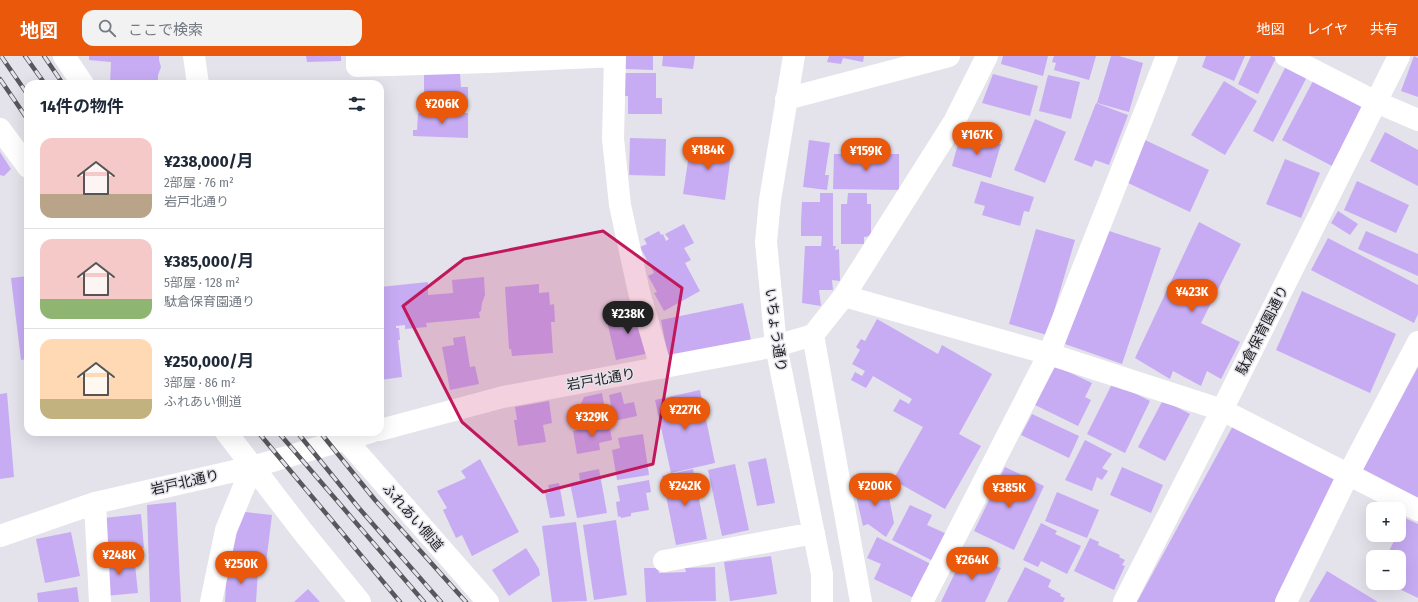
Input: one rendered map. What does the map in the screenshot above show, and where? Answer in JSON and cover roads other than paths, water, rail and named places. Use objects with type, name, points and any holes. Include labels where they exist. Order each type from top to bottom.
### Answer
[{"type":"street","points":[[64,56],[80,80]]},
{"type":"street","points":[[194,56],[197,80]]},
{"type":"street","points":[[357,56],[357,66],[489,59],[615,56],[613,139],[620,205],[639,292],[661,368]]},
{"type":"street","name":"いちょう通り","points":[[794,56],[770,200],[766,242],[776,346],[822,574],[822,602]]},
{"type":"street","points":[[786,99],[949,56]]},
{"type":"street","points":[[861,602],[813,335],[844,296],[954,122],[987,56]]},
{"type":"street","points":[[1286,56],[1376,102],[1418,120]]},
{"type":"street","name":"駄倉保育園通り","points":[[1124,602],[1399,56]]},
{"type":"street","points":[[922,602],[1048,354],[1161,58]]},
{"type":"street","points":[[0,129],[24,162]]},
{"type":"street","points":[[844,296],[1048,354],[1222,410],[1418,510]]},
{"type":"street","name":"岩戸北通り","points":[[384,429],[503,397],[776,346],[813,335]]},
{"type":"street","points":[[1286,602],[1348,475],[1418,342]]},
{"type":"street","points":[[229,436],[360,602]]},
{"type":"street","name":"岩戸北通り","points":[[0,536],[95,503],[252,467],[342,436]]},
{"type":"street","name":"ふれあい側道","points":[[342,436],[488,602]]},
{"type":"street","points":[[211,602],[226,530],[252,467]]},
{"type":"street","points":[[95,503],[100,602]]},
{"type":"street","points":[[664,561],[814,533]]},
{"type":"railway","points":[[1,56],[24,89]]},
{"type":"railway","points":[[25,56],[42,80]]},
{"type":"railway","points":[[44,56],[60,80]]},
{"type":"railway","points":[[0,79],[24,114]]},
{"type":"railway","points":[[261,436],[400,602]]},
{"type":"railway","points":[[281,436],[424,602]]},
{"type":"railway","points":[[300,436],[358,507],[441,602]]},
{"type":"railway","points":[[323,436],[375,500],[466,602]]}]
